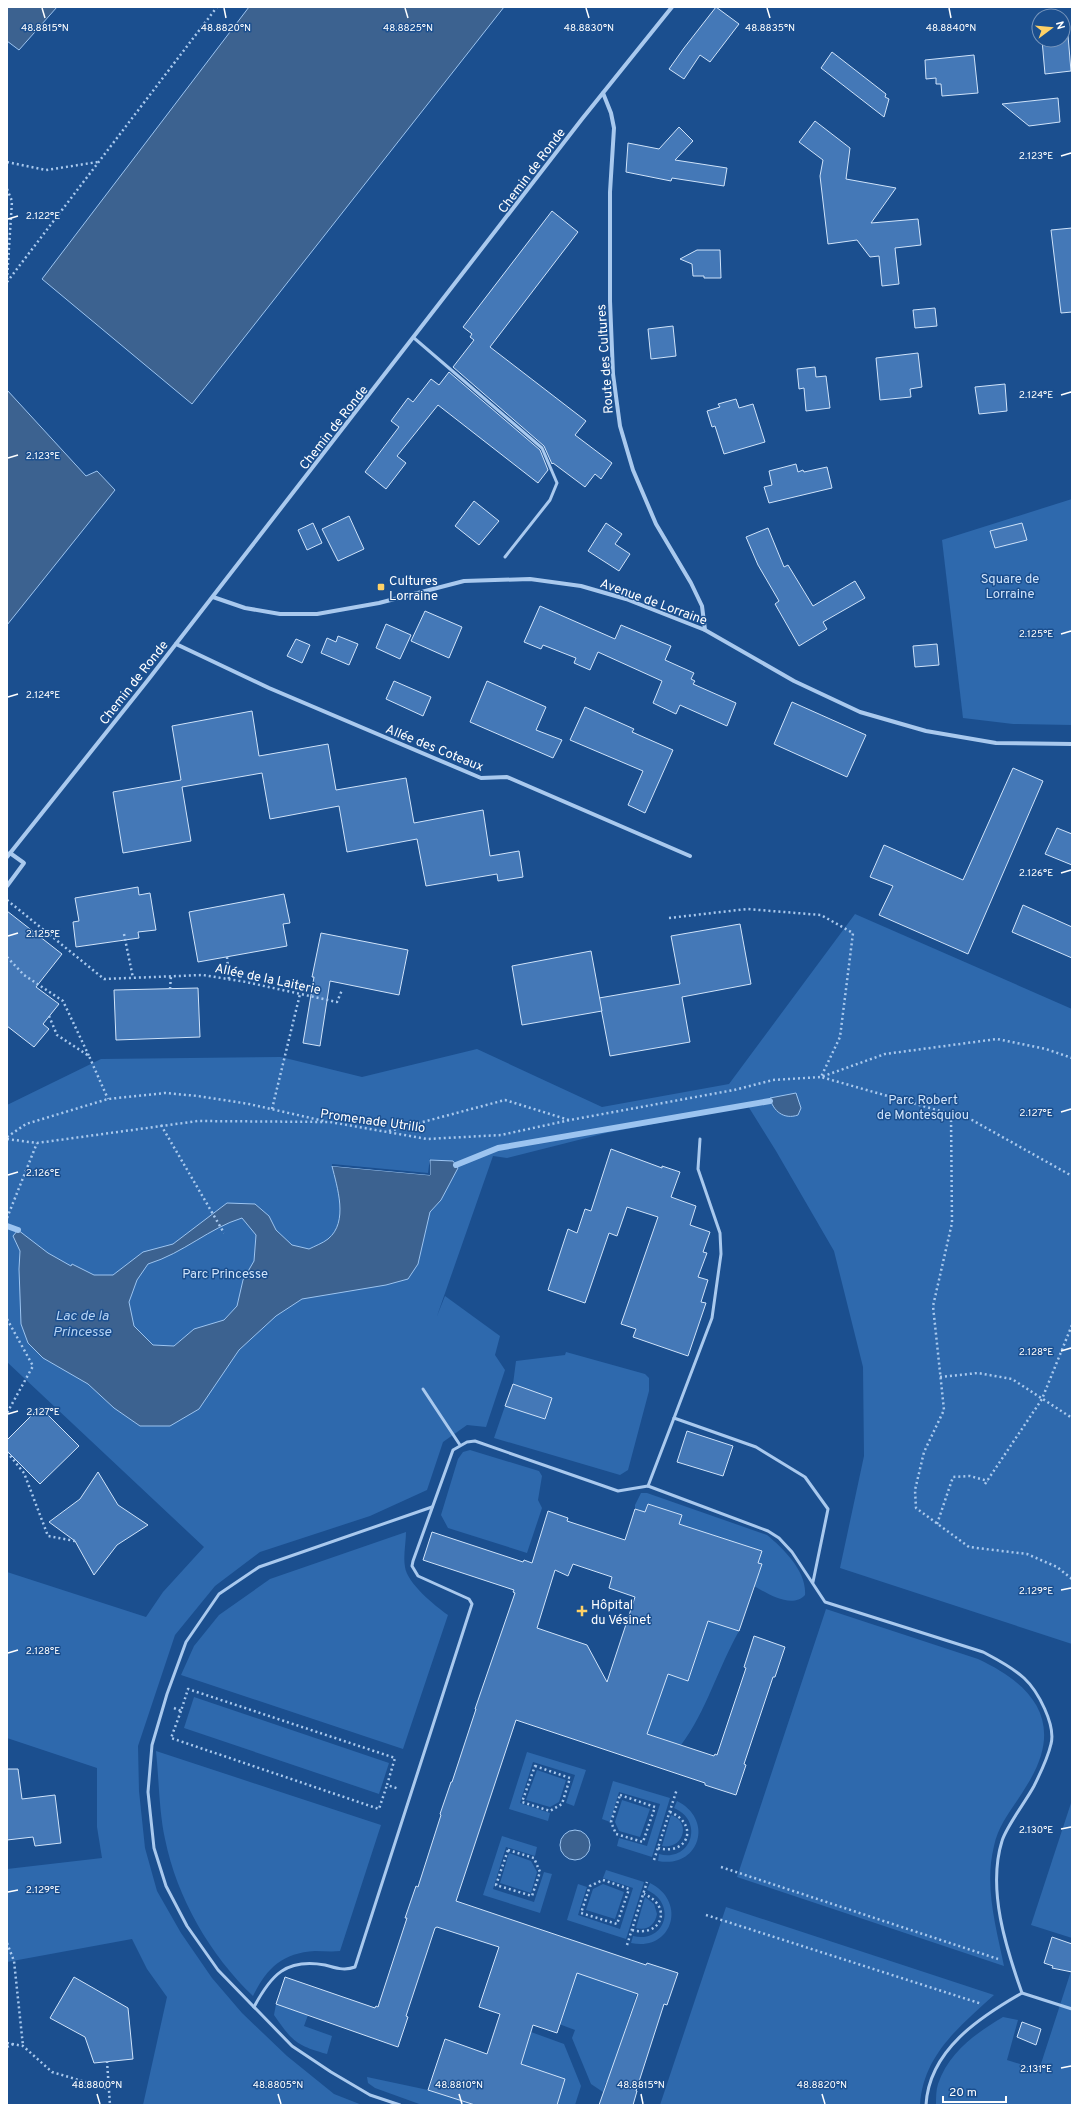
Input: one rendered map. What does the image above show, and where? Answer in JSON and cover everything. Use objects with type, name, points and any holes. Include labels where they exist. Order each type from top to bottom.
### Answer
[{"type":"street","name":"Chemin de Ronde","points":[[9,855],[213,597],[603,93],[672,7]]},
{"type":"street","name":"Route des Cultures","points":[[603,93],[611,113],[614,128],[610,192],[610,301],[613,374],[620,426],[633,470],[656,524],[691,583],[702,606],[705,630]]},
{"type":"street","name":"Avenue de Lorraine","points":[[213,597],[245,608],[280,614],[317,614],[379,604],[464,581],[530,579],[581,586],[626,599],[705,630],[794,681],[860,712],[926,731],[996,742],[1072,744]]},
{"type":"street","name":"Allée des Coteaux","points":[[176,644],[269,688],[481,778],[507,778],[690,856]]},
{"type":"street","points":[[7,886],[24,863],[9,855]]},
{"type":"lane","points":[[414,338],[542,448],[551,465],[557,483],[550,500],[505,557]]},
{"type":"lane","points":[[648,1486],[712,1318],[721,1254],[720,1233],[698,1169],[700,1139]]},
{"type":"lane","points":[[423,1389],[460,1445]]},
{"type":"lane","points":[[674,1418],[744,1442],[805,1477],[828,1509],[813,1582]]},
{"type":"lane","points":[[254,2007],[265,1987],[280,1970],[298,1964],[315,1963],[348,1970],[355,1967],[472,1604],[469,1599],[418,1576],[412,1566],[453,1450],[467,1442],[475,1441],[618,1491],[648,1486],[768,1531],[779,1538],[792,1552],[813,1582],[818,1595],[825,1602],[983,1652],[1005,1664],[1025,1679],[1041,1701],[1050,1722],[1051,1743],[1034,1785],[1002,1840],[997,1874],[1000,1916],[1011,1963],[1022,1993]]},
{"type":"lane","points":[[400,2105],[370,2095],[331,2072],[292,2046],[218,1970],[187,1926],[166,1886],[154,1848],[148,1792],[152,1744],[163,1705],[186,1642],[219,1594],[259,1567],[432,1507]]},
{"type":"lane","points":[[926,2105],[931,2081],[947,2052],[964,2032],[995,2008],[1022,1993],[1072,2009]]},
{"type":"path","points":[[7,282],[217,7]]},
{"type":"path","points":[[7,162],[46,170],[99,162]]},
{"type":"path","points":[[7,189],[12,201],[7,279]]},
{"type":"path","name":"Allée de la Laiterie","points":[[7,900],[104,979],[203,975],[229,979],[337,1002],[342,990]]},
{"type":"path","points":[[669,918],[754,910],[820,915],[853,933],[840,1037],[822,1077]]},
{"type":"path","points":[[124,934],[133,978]]},
{"type":"path","points":[[7,957],[24,975],[63,1001],[90,1056],[108,1099]]},
{"type":"path","points":[[227,957],[229,979]]},
{"type":"path","points":[[170,989],[171,976]]},
{"type":"path","points":[[272,1109],[300,994]]},
{"type":"path","points":[[49,1016],[57,1035],[90,1056]]},
{"type":"path","points":[[822,1077],[885,1054],[997,1039],[1046,1049],[1072,1058]]},
{"type":"path","points":[[822,1077],[972,1120],[1072,1176]]},
{"type":"path","name":"Promenade Utrillo","points":[[7,1138],[37,1143],[198,1121],[330,1122],[427,1139],[501,1135],[570,1120],[734,1090],[773,1080],[822,1077]]},
{"type":"path","points":[[7,1138],[26,1124],[108,1099],[165,1093],[198,1096],[272,1109],[330,1122]]},
{"type":"path","points":[[388,1132],[504,1100],[570,1120]]},
{"type":"path","points":[[952,1115],[952,1223],[933,1306],[944,1410],[924,1452],[915,1490],[916,1508],[969,1547],[1027,1554],[1057,1567],[1072,1579]]},
{"type":"path","points":[[161,1125],[224,1233]]},
{"type":"path","points":[[7,1218],[37,1143]]},
{"type":"path","points":[[7,1319],[33,1366],[7,1414]]},
{"type":"path","points":[[986,1484],[1042,1399],[1072,1325]]},
{"type":"path","points":[[940,1377],[978,1373],[1012,1379],[1072,1418]]},
{"type":"path","points":[[7,1452],[24,1473],[48,1536],[75,1541]]},
{"type":"path","points":[[937,1524],[953,1476],[970,1476],[988,1481]]},
{"type":"path","points":[[188,1689],[396,1758],[387,1785],[378,1809],[172,1738],[188,1689]]},
{"type":"path","points":[[163,1705],[181,1711]]},
{"type":"path","points":[[535,1766],[570,1778],[562,1804],[550,1811],[522,1802],[535,1766]]},
{"type":"path","points":[[387,1785],[411,1794]]},
{"type":"path","points":[[654,1860],[677,1789]]},
{"type":"path","points":[[620,1795],[654,1807],[643,1842],[616,1834],[611,1822],[620,1795]]},
{"type":"path","points":[[658,1848],[668,1851],[674,1850],[683,1844],[686,1839],[687,1833],[684,1821],[680,1816],[670,1812]]},
{"type":"path","points":[[508,1850],[534,1858],[540,1872],[532,1896],[496,1885],[508,1850]]},
{"type":"path","points":[[722,1867],[1011,1963]]},
{"type":"path","points":[[603,1880],[629,1889],[617,1924],[581,1913],[590,1886],[603,1880]]},
{"type":"path","points":[[627,1945],[648,1882]]},
{"type":"path","points":[[632,1930],[648,1932],[660,1921],[661,1908],[658,1902],[654,1898],[644,1894]]},
{"type":"path","points":[[706,1915],[995,2008]]},
{"type":"path","points":[[7,1943],[14,1961],[23,2046]]},
{"type":"path","points":[[7,2043],[23,2046],[52,2072],[109,2089]]},
{"type":"path","points":[[7,2047],[14,2044]]},
{"type":"path","points":[[107,2062],[110,2105]]},
{"type":"green space","name":"Square de Lorraine","points":[[1072,499],[1072,725],[1013,724],[963,718],[942,540]]},
{"type":"green space","points":[[855,914],[1072,1009],[1072,1644],[840,1568],[864,1456],[863,1367],[834,1251],[748,1106],[606,1133],[507,1158],[493,1156],[437,1316],[445,1296],[500,1336],[495,1355],[505,1370],[486,1427],[467,1425],[443,1442],[427,1490],[370,1516],[260,1552],[215,1586],[175,1635],[138,1746],[139,1791],[145,1848],[157,1891],[181,1933],[212,1978],[242,2013],[287,2056],[334,2094],[362,2105],[143,2105],[167,1997],[147,1969],[132,1939],[7,1962],[7,1869],[102,1858],[97,1827],[97,1768],[7,1738],[7,1572],[146,1617],[163,1592],[204,1547],[7,1362],[7,1105],[101,1059],[281,1057],[362,1077],[477,1049],[602,1107],[729,1084]]},
{"type":"green space","points":[[566,1352],[645,1374],[649,1378],[649,1391],[628,1470],[620,1475],[494,1438],[505,1406],[545,1419],[552,1398],[513,1384],[516,1361],[565,1355]]},
{"type":"green space","points":[[470,1450],[539,1471],[542,1476],[538,1500],[542,1508],[527,1553],[448,1528],[441,1515],[458,1459],[463,1452]]},
{"type":"green space","points":[[641,1493],[647,1493],[767,1535],[787,1554],[793,1562],[805,1586],[805,1595],[794,1601],[780,1599],[754,1586],[762,1564],[758,1563],[762,1551],[679,1524],[682,1515],[648,1504],[645,1512],[635,1509],[635,1505]]},
{"type":"green space","points":[[406,1532],[404,1558],[407,1573],[422,1594],[448,1615],[403,1749],[181,1675],[194,1646],[219,1615],[270,1579]]},
{"type":"green space","points":[[826,1609],[978,1659],[998,1670],[1015,1682],[1029,1695],[1038,1710],[1043,1726],[1044,1744],[1038,1763],[1027,1785],[1008,1814],[996,1837],[991,1861],[990,1876],[992,1906],[1004,1966],[737,1877]]},
{"type":"green space","points":[[708,1621],[739,1631],[698,1718],[681,1745],[633,1729],[668,1674],[688,1681]]},
{"type":"green space","points":[[194,1697],[389,1763],[379,1794],[184,1728]]},
{"type":"green space","points":[[156,1751],[381,1825],[340,1951],[303,1952],[285,1959],[270,1970],[258,1986],[253,1996],[237,1980],[209,1944],[197,1924],[178,1883],[170,1861],[160,1806]]},
{"type":"green space","points":[[527,1752],[586,1770],[574,1806],[566,1803],[575,1775],[533,1762],[520,1803],[550,1813],[548,1821],[509,1809]]},
{"type":"green space","points":[[537,1770],[566,1780],[559,1802],[550,1807],[526,1800]]},
{"type":"green space","points":[[613,1781],[670,1798],[652,1857],[617,1846],[619,1838],[647,1846],[660,1804],[619,1792],[610,1822],[602,1819]]},
{"type":"green space","points":[[622,1800],[650,1809],[640,1837],[619,1831],[615,1822]]},
{"type":"green space","points":[[1072,1800],[1072,1938],[1031,1925]]},
{"type":"green space","points":[[677,1801],[689,1809],[696,1820],[698,1830],[697,1841],[692,1851],[684,1858],[672,1861],[658,1861],[659,1854],[670,1855],[679,1852],[686,1847],[690,1839],[691,1831],[689,1822],[684,1814],[674,1808]]},
{"type":"green space","points":[[671,1815],[678,1819],[681,1823],[683,1829],[682,1835],[680,1840],[675,1844],[662,1846]]},
{"type":"green space","points":[[502,1836],[537,1847],[535,1856],[506,1847],[493,1889],[534,1902],[544,1872],[552,1874],[540,1913],[483,1895]]},
{"type":"green space","points":[[509,1853],[531,1861],[537,1872],[531,1893],[500,1883]]},
{"type":"green space","points":[[606,1870],[644,1882],[626,1939],[567,1920],[578,1884],[587,1887],[578,1915],[620,1929],[633,1888],[603,1878]]},
{"type":"green space","points":[[650,1883],[662,1891],[669,1902],[671,1913],[670,1924],[665,1933],[657,1940],[645,1944],[631,1943],[633,1936],[644,1937],[653,1934],[660,1929],[664,1921],[665,1913],[662,1904],[657,1896],[647,1890]]},
{"type":"green space","points":[[603,1884],[624,1892],[615,1919],[586,1910],[593,1889]]},
{"type":"green space","points":[[645,1897],[654,1904],[657,1914],[650,1926],[640,1929],[636,1928]]},
{"type":"green space","points":[[726,1907],[994,1995],[956,2030],[936,2056],[928,2071],[923,2087],[920,2105],[660,2105]]},
{"type":"green space","points":[[554,1965],[637,1993],[608,2082],[606,2082],[603,2092],[591,2084],[572,2038],[575,2030],[559,2024]]},
{"type":"green space","points":[[1072,1968],[1072,2105],[936,2105],[936,2091],[938,2084],[949,2062],[973,2037],[1003,2017],[1018,2020],[1007,2060],[1039,2070]]},
{"type":"green space","points":[[276,2004],[308,2015],[304,2026],[332,2036],[327,2054],[302,2045],[291,2037],[274,2015]]},
{"type":"green space","points":[[531,2032],[564,2044],[581,2086],[575,2105],[557,2105],[565,2079],[521,2064]]},
{"type":"green space","points":[[367,2077],[428,2090],[475,2105],[422,2105],[375,2088],[368,2083]]},
{"type":"water","points":[[7,7],[57,7],[19,50],[7,41]]},
{"type":"water","points":[[249,7],[504,7],[192,404],[42,279]]},
{"type":"water","points":[[7,390],[86,476],[97,471],[115,490],[7,625]]},
{"type":"water","points":[[796,1093],[801,1108],[798,1115],[784,1115],[776,1110],[771,1103],[770,1098]]},
{"type":"water","name":"Lac de la Princesse","points":[[430,1160],[453,1161],[458,1168],[441,1200],[430,1212],[418,1264],[408,1279],[386,1285],[302,1299],[276,1316],[239,1350],[199,1409],[170,1426],[140,1426],[114,1408],[88,1384],[43,1358],[28,1343],[21,1324],[19,1269],[20,1251],[13,1236],[18,1230],[48,1253],[71,1266],[72,1264],[94,1275],[113,1275],[143,1252],[173,1244],[227,1203],[255,1204],[269,1216],[276,1230],[292,1245],[309,1249],[328,1239],[334,1232],[338,1223],[340,1204],[332,1166],[430,1175]],"holes":[[[242,1218],[256,1235],[254,1261],[243,1280],[237,1306],[224,1320],[194,1329],[174,1346],[153,1345],[134,1326],[129,1302],[137,1280],[148,1264],[173,1254],[218,1228]]]},
{"type":"water","points":[[575,1830],[586,1834],[590,1845],[586,1856],[575,1860],[564,1856],[560,1845],[564,1834]]},
{"type":"pier","points":[[430,1158],[430,1175],[332,1166],[332,1164],[428,1173]]},
{"type":"building","points":[[716,7],[739,24],[710,62],[700,55],[684,79],[669,69]]},
{"type":"building","points":[[1043,48],[1069,48],[1071,71],[1045,74]]},
{"type":"building","points":[[832,52],[886,94],[885,97],[889,99],[884,117],[821,68]]},
{"type":"building","points":[[974,55],[978,93],[942,96],[941,84],[936,84],[936,78],[926,79],[925,60]]},
{"type":"building","points":[[1058,98],[1060,122],[1029,126],[1002,104]]},
{"type":"building","points":[[815,121],[850,148],[846,179],[896,188],[871,223],[918,219],[921,245],[895,248],[899,284],[882,286],[879,256],[870,257],[857,240],[828,244],[820,176],[823,160],[799,142]]},
{"type":"building","points":[[679,127],[693,141],[675,160],[727,168],[724,186],[672,178],[671,181],[626,172],[628,143],[659,149]]},
{"type":"building","points":[[552,211],[578,232],[490,347],[586,421],[575,435],[612,463],[601,479],[595,474],[585,487],[553,463],[552,464],[544,446],[453,367],[474,340],[470,337],[472,334],[463,327]]},
{"type":"building","points":[[1072,228],[1072,312],[1061,313],[1051,230]]},
{"type":"building","points":[[697,250],[720,250],[721,278],[704,278],[704,276],[693,276],[692,264],[680,259]]},
{"type":"building","points":[[935,308],[937,326],[915,328],[913,310]]},
{"type":"building","points":[[673,326],[676,356],[651,359],[648,329]]},
{"type":"building","points":[[918,353],[922,387],[910,389],[911,397],[880,400],[876,358]]},
{"type":"building","points":[[815,367],[816,377],[826,376],[830,408],[806,411],[804,388],[799,389],[797,369]]},
{"type":"building","points":[[449,372],[540,450],[548,470],[538,483],[438,405],[397,456],[406,463],[386,489],[365,472],[399,427],[391,421],[408,398],[413,402],[431,379],[439,385]]},
{"type":"building","points":[[1005,384],[1007,411],[979,414],[975,387]]},
{"type":"building","points":[[736,399],[739,408],[753,404],[765,442],[724,454],[715,426],[712,427],[707,411],[720,407],[718,404]]},
{"type":"building","points":[[796,464],[798,472],[827,467],[832,488],[769,503],[764,487],[772,485],[769,471]]},
{"type":"building","points":[[474,501],[499,521],[479,545],[455,526]]},
{"type":"building","points":[[349,516],[364,549],[338,561],[322,529]]},
{"type":"building","points":[[313,523],[322,543],[307,550],[298,530]]},
{"type":"building","points":[[606,523],[622,534],[615,544],[630,554],[619,571],[588,551]]},
{"type":"building","points":[[1022,523],[1027,540],[995,548],[990,531]]},
{"type":"building","points":[[768,528],[784,567],[788,565],[813,606],[855,581],[865,598],[823,622],[827,629],[799,646],[775,604],[779,601],[758,565],[746,537]]},
{"type":"building","points":[[540,606],[615,639],[621,625],[671,646],[665,660],[694,673],[691,679],[695,681],[693,684],[736,703],[727,726],[680,705],[676,714],[653,703],[662,681],[598,652],[590,670],[574,663],[576,658],[543,645],[541,649],[524,642]]},
{"type":"building","points":[[425,611],[462,627],[449,658],[411,641]]},
{"type":"building","points":[[386,624],[411,635],[400,659],[376,648]]},
{"type":"building","points":[[338,636],[358,644],[349,665],[321,653],[327,638],[336,642]]},
{"type":"building","points":[[296,639],[310,645],[302,663],[287,656]]},
{"type":"building","points":[[937,644],[939,665],[915,667],[913,646]]},
{"type":"building","points":[[394,681],[431,697],[423,716],[386,699]]},
{"type":"building","points":[[487,681],[546,707],[536,730],[562,740],[553,758],[470,722]]},
{"type":"building","points":[[792,702],[866,735],[847,777],[774,744]]},
{"type":"building","points":[[585,707],[634,729],[632,732],[673,750],[645,813],[628,805],[643,771],[570,740]]},
{"type":"building","points":[[252,711],[259,756],[328,744],[336,790],[406,778],[414,823],[483,810],[490,856],[519,851],[523,877],[498,881],[497,874],[426,886],[417,839],[347,852],[339,806],[270,819],[262,773],[182,787],[191,841],[123,853],[113,792],[181,780],[172,726]]},
{"type":"building","points":[[1013,768],[1043,781],[968,954],[879,915],[893,886],[870,877],[884,845],[963,880]]},
{"type":"building","points":[[1057,828],[1072,834],[1072,865],[1045,854]]},
{"type":"building","points":[[138,887],[139,895],[150,893],[156,930],[138,932],[139,938],[76,947],[73,922],[79,921],[75,898]]},
{"type":"building","points":[[284,894],[290,923],[283,924],[287,946],[198,962],[189,912]]},
{"type":"building","points":[[1023,905],[1072,927],[1072,958],[1012,932]]},
{"type":"building","points":[[7,911],[62,954],[36,987],[59,1004],[43,1024],[49,1029],[34,1047],[7,1026]]},
{"type":"building","points":[[740,924],[751,984],[682,997],[690,1042],[610,1056],[599,998],[680,984],[671,936]]},
{"type":"building","points":[[321,933],[408,950],[399,995],[330,981],[320,1046],[303,1043],[314,977],[312,977]]},
{"type":"building","points":[[591,951],[602,1011],[522,1025],[512,966]]},
{"type":"building","points":[[198,988],[200,1037],[116,1040],[114,990]]},
{"type":"building","points":[[611,1149],[662,1168],[662,1166],[680,1172],[671,1197],[696,1206],[690,1225],[710,1232],[703,1252],[707,1253],[698,1277],[708,1280],[701,1302],[706,1303],[688,1356],[633,1337],[636,1329],[621,1324],[658,1217],[627,1207],[617,1236],[609,1233],[585,1303],[548,1290],[568,1229],[577,1233],[585,1209],[591,1211]]},
{"type":"building","points":[[513,1384],[552,1398],[545,1419],[505,1406]]},
{"type":"building","points":[[40,1407],[79,1446],[40,1484],[7,1451],[7,1440]]},
{"type":"building","points":[[687,1431],[733,1446],[723,1476],[677,1462]]},
{"type":"building","points":[[98,1472],[118,1505],[148,1525],[117,1545],[94,1575],[75,1541],[49,1522],[80,1499]]},
{"type":"building","points":[[648,1504],[682,1515],[679,1524],[762,1551],[758,1563],[762,1564],[739,1631],[708,1621],[688,1681],[668,1674],[647,1734],[714,1756],[715,1754],[717,1755],[746,1668],[744,1667],[754,1636],[785,1647],[775,1677],[773,1677],[744,1764],[746,1765],[736,1795],[705,1785],[705,1783],[516,1720],[456,1901],[646,1965],[647,1963],[678,1973],[667,2005],[664,2004],[636,2091],[633,2105],[599,2105],[638,1994],[577,1973],[557,2033],[533,2025],[521,2064],[565,2079],[557,2105],[475,2105],[428,2090],[445,2039],[487,2054],[500,2014],[479,2007],[499,1947],[437,1927],[435,1928],[406,2016],[408,2017],[398,2047],[276,2004],[285,1977],[375,2008],[376,2006],[378,2007],[407,1918],[405,1918],[416,1886],[418,1887],[441,1815],[440,1814],[515,1593],[513,1592],[514,1590],[423,1560],[432,1532],[523,1562],[524,1560],[532,1563],[548,1511],[568,1518],[567,1521],[625,1540],[635,1509],[645,1512]],"holes":[[[573,1564],[612,1577],[609,1588],[635,1597],[607,1682],[587,1645],[537,1628],[555,1570],[568,1576]]]},
{"type":"building","points":[[7,1769],[18,1769],[22,1799],[55,1795],[61,1843],[35,1846],[33,1837],[7,1840]]},
{"type":"building","points":[[1052,1937],[1072,1944],[1072,1972],[1052,1968],[1053,1966],[1044,1963]]},
{"type":"building","points":[[74,1977],[128,2008],[133,2059],[94,2063],[85,2037],[50,2018]]},
{"type":"building","points":[[1022,2022],[1041,2029],[1036,2045],[1017,2037]]},
{"type":"waterway","points":[[456,1165],[498,1148],[770,1101]]},
{"type":"waterway","points":[[7,1226],[18,1230]]},
{"type":"place","name":"Cultures Lorraine","points":[[381,587]]},
{"type":"place","name":"Hôpital du Vésinet","points":[[582,1611]]},
{"type":"park label","name":"Parc Robert de Montesquiou","points":[[923,1106]]},
{"type":"park label","name":"Parc Princesse","points":[[225,1273]]}]
